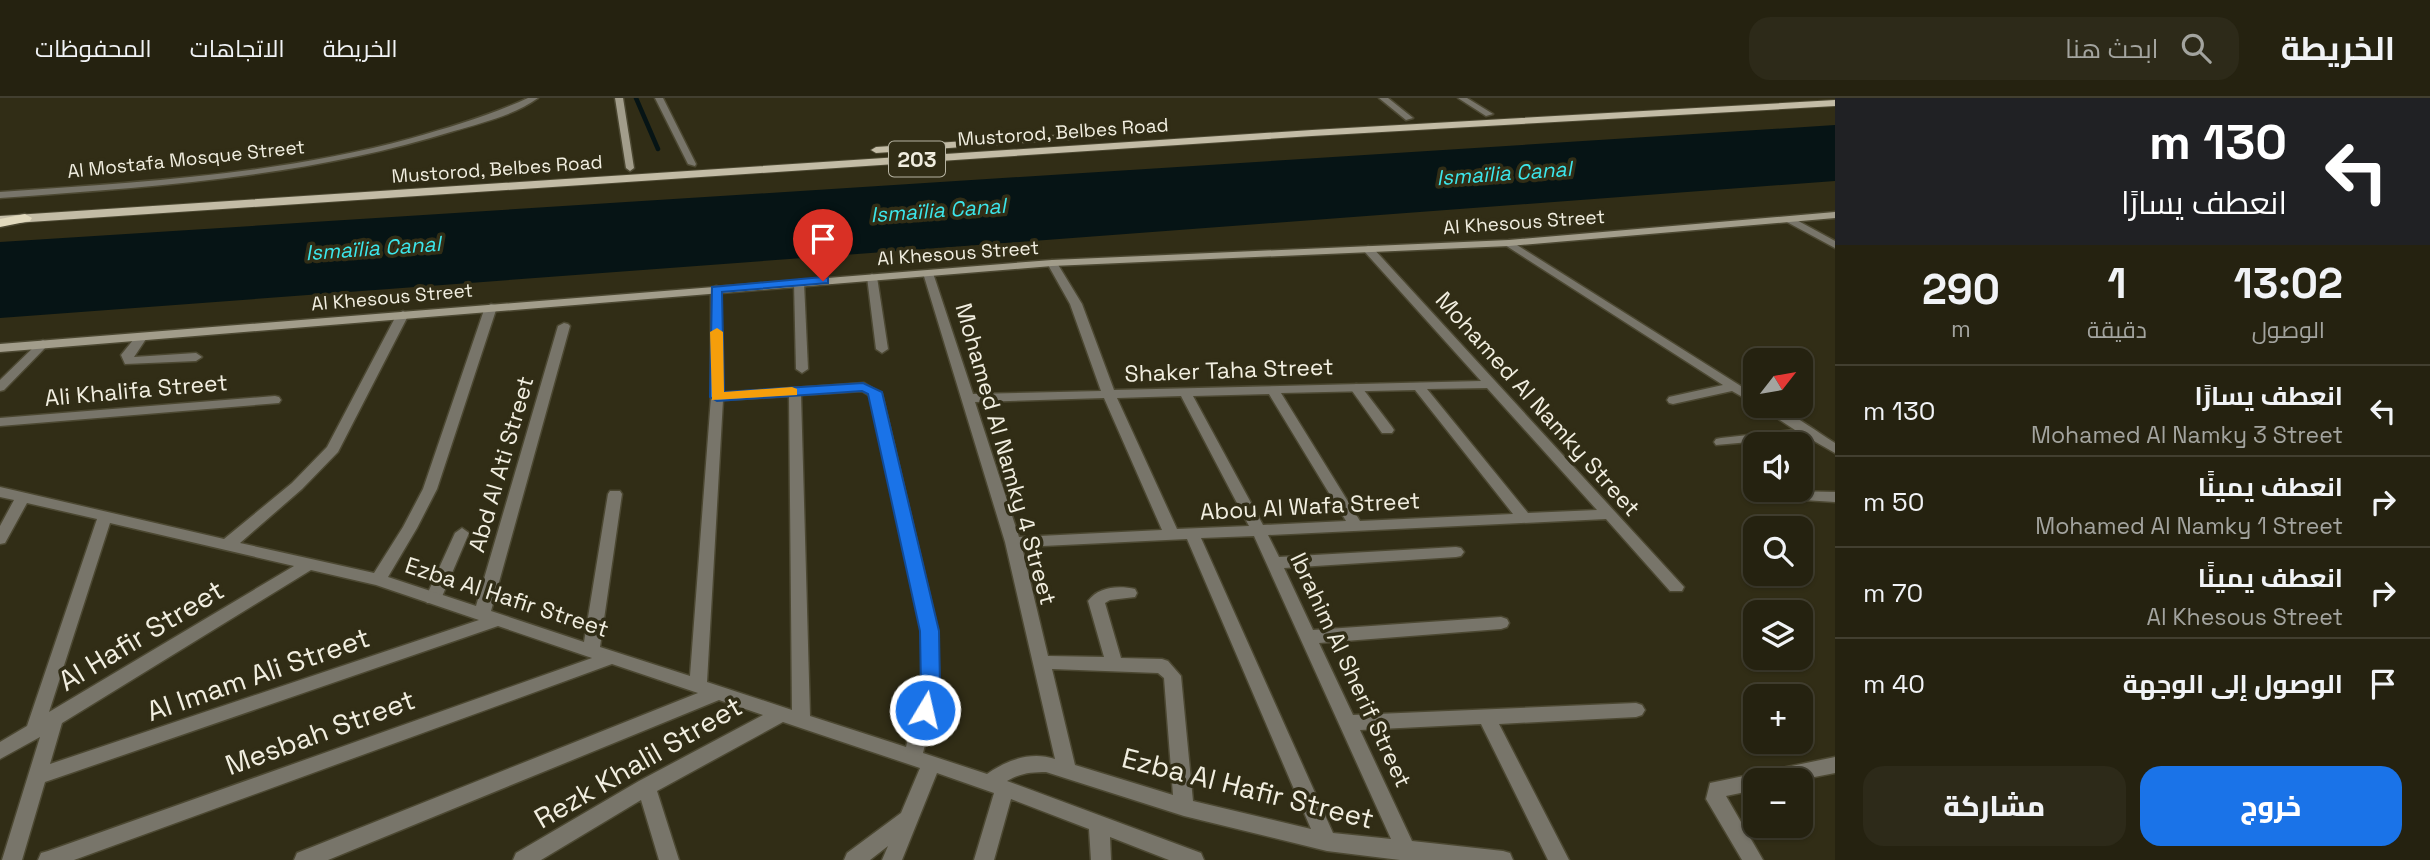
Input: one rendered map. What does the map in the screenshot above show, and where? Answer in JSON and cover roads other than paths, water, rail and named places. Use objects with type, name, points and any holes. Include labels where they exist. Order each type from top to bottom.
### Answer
[{"type":"highway","points":[[0,221],[25,218]]},
{"type":"main road","points":[[620,98],[630,168]]},
{"type":"main road","name":"Mustorod, Belbes Road","points":[[0,211],[1020,139],[1771,98]]},
{"type":"main road","name":"Mustorod, Belbes Road","points":[[25,218],[1312,133],[1835,103]]},
{"type":"main road","name":"Al Khesous Street","points":[[0,348],[1052,263],[1509,243],[1835,215]]},
{"type":"street","name":"Al Mostafa Mosque Street","points":[[0,195],[200,180],[301,167],[396,146],[474,122],[534,98]]},
{"type":"street","points":[[659,98],[692,164]]},
{"type":"street","points":[[1382,98],[1409,118]]},
{"type":"street","points":[[1462,98],[1489,114]]},
{"type":"street","points":[[1788,219],[1835,245]]},
{"type":"street","points":[[1509,243],[1743,393]]},
{"type":"street","name":"Mohamed Al Namky Street","points":[[1368,249],[1676,587]]},
{"type":"street","points":[[1052,263],[1076,303],[1110,395],[1172,535]]},
{"type":"street","name":"Mohamed Al Namky 4 Street","points":[[928,273],[1013,542],[1067,770]]},
{"type":"street","points":[[872,277],[882,349]]},
{"type":"street","points":[[799,283],[802,369]]},
{"type":"street","points":[[698,686],[717,397],[716,289]]},
{"type":"street","points":[[377,580],[410,528],[430,489],[491,307]]},
{"type":"street","points":[[227,545],[297,486],[333,449],[403,314]]},
{"type":"street","name":"Abd Al Ati Street","points":[[489,617],[565,326]]},
{"type":"street","points":[[142,336],[127,355],[129,361],[196,357]]},
{"type":"street","points":[[0,387],[43,344]]},
{"type":"street","name":"Shaker Taha Street","points":[[968,398],[1492,384]]},
{"type":"street","points":[[1418,386],[1524,518]]},
{"type":"street","points":[[717,397],[863,387],[876,394],[930,631],[930,687],[922,761],[907,819],[892,860]]},
{"type":"street","points":[[1673,400],[1733,387]]},
{"type":"street","points":[[1356,388],[1387,430]]},
{"type":"street","points":[[1273,390],[1356,526]]},
{"type":"street","points":[[795,391],[801,721]]},
{"type":"street","name":"Ibrahim Al Sherif Street","points":[[1185,392],[1259,531],[1409,856]]},
{"type":"street","name":"Ali Khalifa Street","points":[[0,422],[275,400]]},
{"type":"street","points":[[1785,418],[1808,432]]},
{"type":"street","points":[[1813,435],[1835,449]]},
{"type":"street","points":[[1721,442],[1743,440]]},
{"type":"street","name":"Ezba Al Hafir Street","points":[[0,492],[377,580],[997,785],[1194,860]]},
{"type":"street","points":[[591,651],[615,494]]},
{"type":"street","points":[[1813,496],[1835,497]]},
{"type":"street","points":[[0,539],[23,497]]},
{"type":"street","name":"Abou Al Wafa Street","points":[[1013,542],[1610,514]]},
{"type":"street","points":[[34,731],[105,517]]},
{"type":"street","points":[[433,598],[462,533]]},
{"type":"street","points":[[1192,534],[1327,842]]},
{"type":"street","points":[[1274,564],[1456,552]]},
{"type":"street","name":"Al Hafir Street","points":[[0,751],[309,564]]},
{"type":"street","points":[[1114,664],[1096,601],[1107,594],[1129,593]]},
{"type":"street","name":"Al Imam Ali Street","points":[[36,777],[489,617]]},
{"type":"street","points":[[1309,637],[1502,623]]},
{"type":"street","name":"Mesbah Street","points":[[48,860],[611,657]]},
{"type":"street","points":[[1041,662],[1162,666],[1172,676],[1184,807]]},
{"type":"street","points":[[304,860],[718,693]]},
{"type":"street","points":[[1349,723],[1636,710]]},
{"type":"street","name":"Rezk Khalil Street","points":[[523,860],[646,787],[781,714]]},
{"type":"street","points":[[1486,717],[1559,860]]},
{"type":"street","points":[[12,860],[54,719]]},
{"type":"street","name":"Ezba Al Hafir Street","points":[[997,785],[1004,770],[1024,764],[1046,764],[1184,807],[1327,842],[1409,856],[1503,860]]},
{"type":"street","points":[[1753,860],[1716,799],[1717,789],[1835,765]]},
{"type":"street","points":[[984,860],[997,785]]},
{"type":"street","points":[[646,787],[669,860]]},
{"type":"street","points":[[854,860],[907,819]]},
{"type":"street","points":[[1099,824],[1101,860]]},
{"type":"water","name":"Ismaïlia Canal","points":[[1835,125],[1835,181],[0,318],[0,242]]},
{"type":"waterway","points":[[636,98],[658,149]]}]
